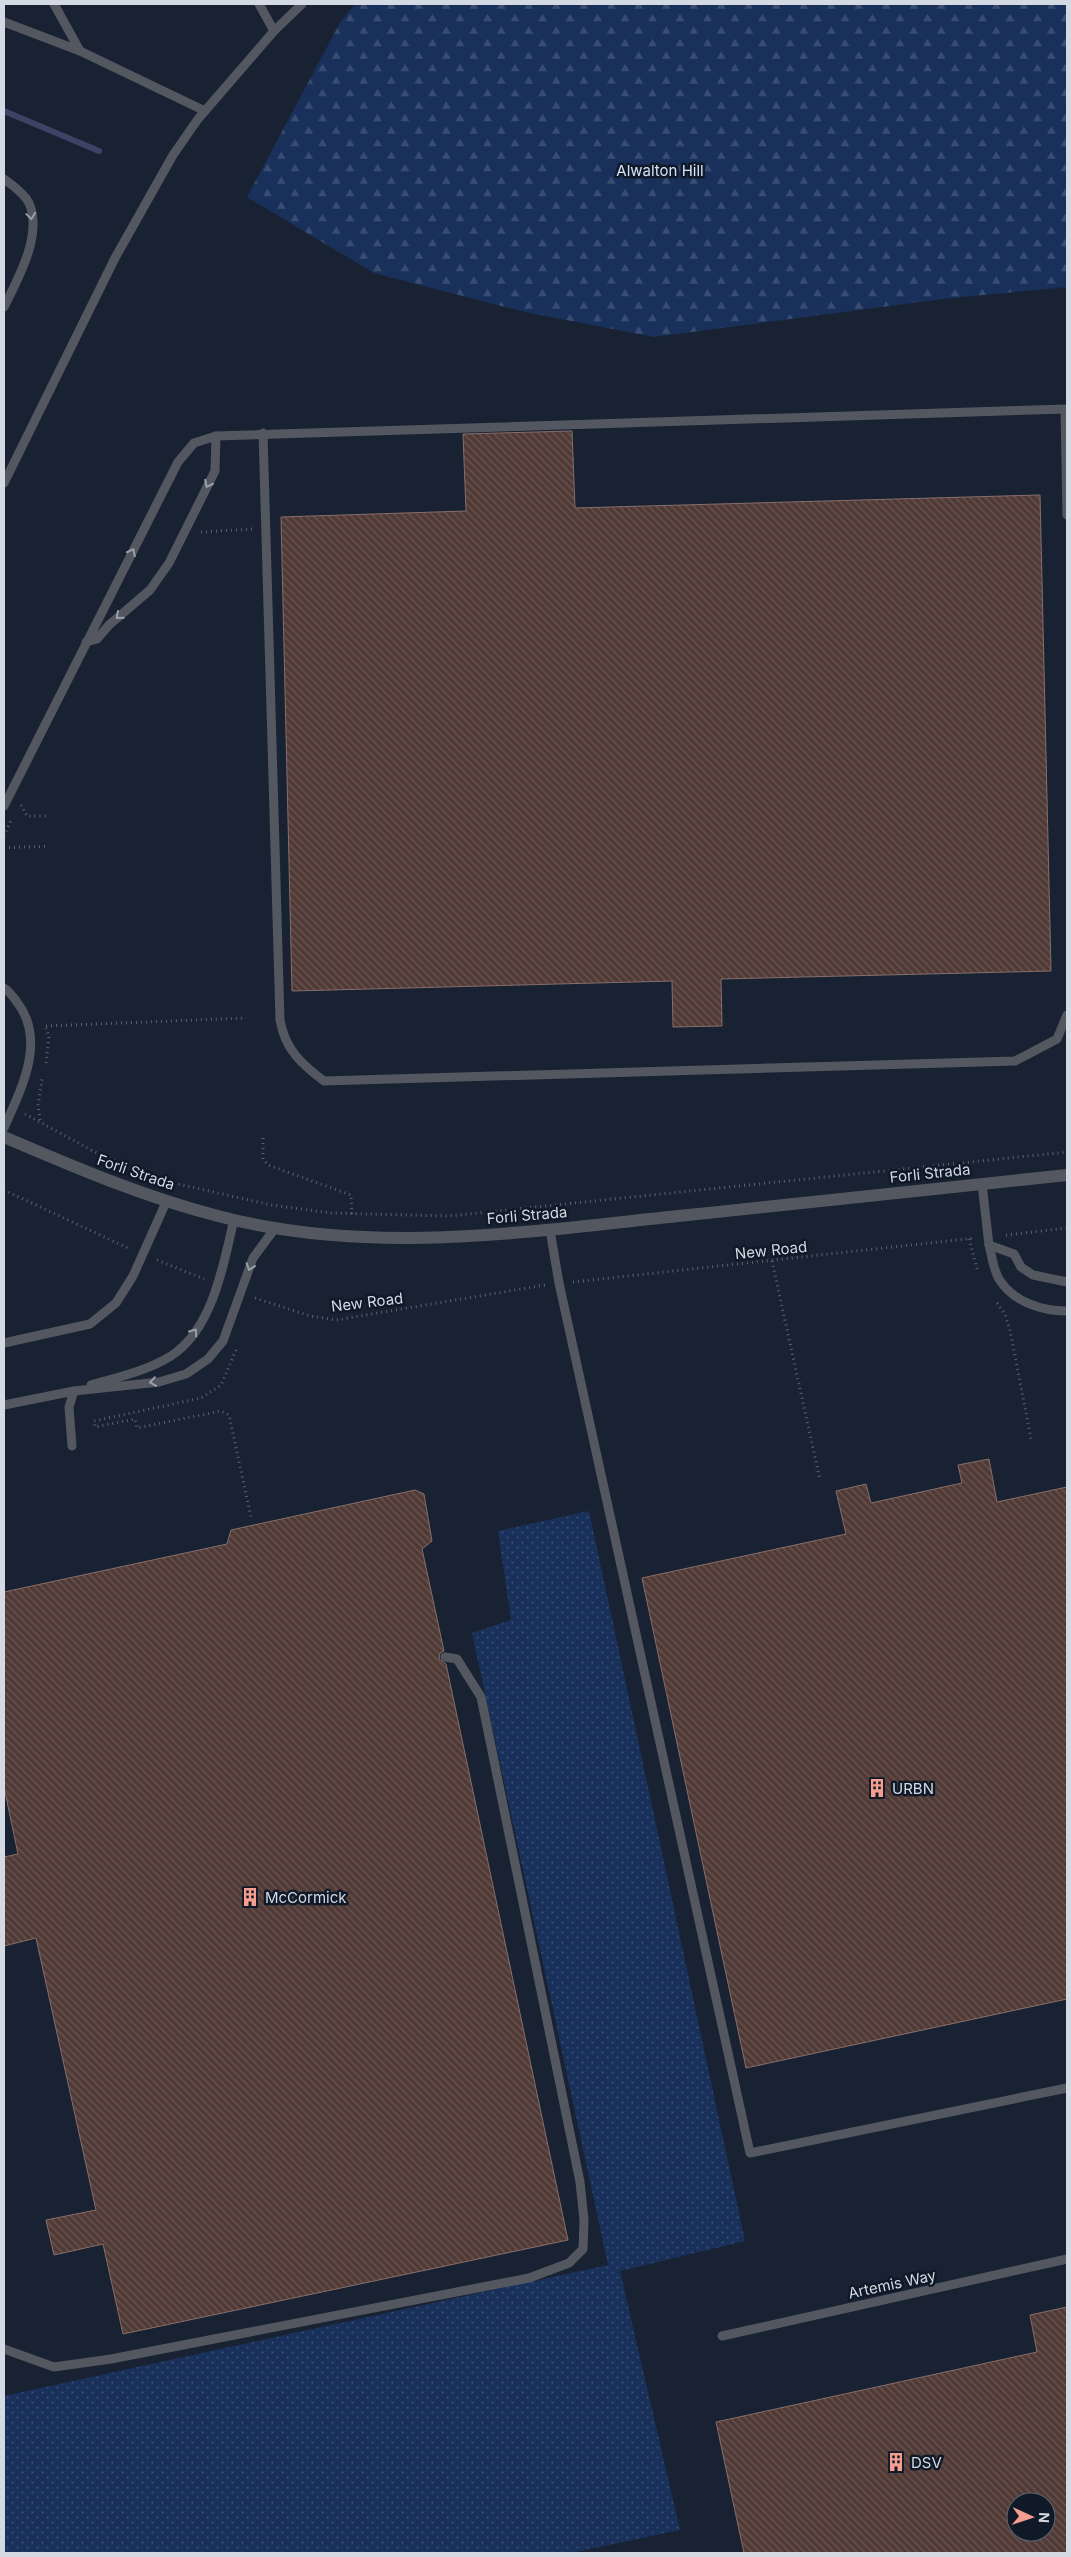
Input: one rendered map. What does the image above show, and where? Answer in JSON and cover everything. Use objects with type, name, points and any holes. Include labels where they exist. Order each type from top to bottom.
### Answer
[{"type":"street","name":"Forli Strada","points":[[4,1138],[106,1180],[234,1219],[301,1231],[402,1238],[461,1238],[550,1230],[1067,1175]]},
{"type":"lane","points":[[54,4],[80,51]]},
{"type":"lane","points":[[259,4],[274,31]]},
{"type":"lane","points":[[4,483],[115,258],[173,155],[204,111],[274,31],[302,4]]},
{"type":"lane","points":[[4,22],[80,51],[204,111]]},
{"type":"lane","points":[[4,179],[18,190],[29,203],[33,230],[26,263],[4,307]]},
{"type":"lane","points":[[4,806],[178,462],[194,443],[216,436],[263,433],[1065,409],[1067,515]]},
{"type":"lane","points":[[263,433],[280,1020],[283,1036],[291,1050],[306,1068],[324,1081],[1014,1061],[1057,1039],[1067,1015]]},
{"type":"lane","points":[[86,642],[97,639],[109,625],[150,590],[169,563],[215,471],[216,436]]},
{"type":"lane","points":[[4,988],[22,1009],[31,1032],[31,1058],[4,1128]]},
{"type":"lane","points":[[982,1184],[989,1245],[999,1279],[1023,1302],[1048,1310],[1067,1311]]},
{"type":"lane","points":[[4,1343],[90,1324],[116,1303],[144,1255],[167,1200]]},
{"type":"lane","points":[[74,1391],[164,1360],[183,1347],[198,1327],[209,1306],[234,1219]]},
{"type":"lane","points":[[4,1405],[74,1391],[159,1382],[186,1374],[208,1359],[223,1341],[253,1258],[276,1227]]},
{"type":"lane","points":[[550,1230],[559,1283],[750,2153],[1067,2088]]},
{"type":"lane","points":[[989,1245],[1014,1254],[1021,1267],[1033,1275],[1067,1282]]},
{"type":"lane","points":[[72,1446],[69,1406],[74,1391]]},
{"type":"lane","points":[[4,2348],[54,2367],[111,2359],[530,2278],[569,2264],[583,2249],[584,2220],[580,2182],[481,1697],[457,1659],[445,1657]]},
{"type":"lane","name":"Artemis Way","points":[[722,2336],[1067,2259]]},
{"type":"path","points":[[199,532],[266,529]]},
{"type":"path","points":[[4,836],[20,802],[27,816],[49,816]]},
{"type":"path","points":[[4,848],[49,846]]},
{"type":"path","points":[[46,1026],[246,1018]]},
{"type":"path","points":[[40,1120],[78,1143],[137,1171]]},
{"type":"path","points":[[263,1138],[263,1159],[268,1165],[351,1195],[352,1214]]},
{"type":"path","points":[[145,1174],[178,1184],[271,1205],[352,1214],[450,1216],[1067,1152]]},
{"type":"path","points":[[4,1190],[144,1255],[205,1280]]},
{"type":"path","points":[[1017,1233],[1067,1228]]},
{"type":"path","name":"New Road","points":[[576,1281],[969,1239],[978,1274]]},
{"type":"path","points":[[772,1261],[820,1480]]},
{"type":"path","name":"New Road","points":[[252,1307],[256,1298],[310,1316],[336,1320],[542,1286]]},
{"type":"path","points":[[992,1296],[1005,1314],[1010,1330],[1030,1440]]},
{"type":"path","points":[[239,1343],[221,1385],[201,1398],[94,1421],[95,1427],[135,1419],[137,1428],[221,1411],[229,1415],[251,1517]]},
{"type":"green space","name":"Alwalton Hill","points":[[355,4],[1067,4],[1067,287],[951,298],[654,337],[525,312],[374,273],[247,197],[341,21]]},
{"type":"green space","points":[[589,1511],[745,2241],[620,2271],[680,2530],[571,2553],[4,2553],[4,2396],[608,2265],[472,1633],[511,1620],[498,1531]]},
{"type":"building","points":[[572,431],[575,508],[1040,495],[1051,971],[721,979],[722,1026],[673,1027],[672,981],[292,991],[281,517],[466,511],[463,434]]},
{"type":"building","name":"URBN","points":[[989,1459],[997,1502],[1067,1487],[1067,1999],[746,2068],[642,1578],[846,1534],[836,1491],[866,1484],[871,1503],[962,1483],[958,1465]]},
{"type":"building","name":"McCormick","points":[[415,1490],[424,1494],[432,1541],[422,1549],[444,1651],[440,1653],[439,1659],[446,1664],[568,2240],[123,2334],[103,2244],[54,2255],[46,2220],[96,2210],[36,1938],[4,1946],[4,1857],[18,1854],[4,1787],[4,1592],[227,1544],[231,1530]]},
{"type":"building","name":"DSV","points":[[1067,2307],[1067,2553],[744,2553],[716,2422],[1037,2352],[1030,2315]]},
{"type":"waterway","points":[[4,111],[99,151]]},
{"type":"place","name":"URBN","points":[[877,1788]]},
{"type":"place","name":"McCormick","points":[[250,1897]]},
{"type":"place","name":"DSV","points":[[896,2462]]}]
